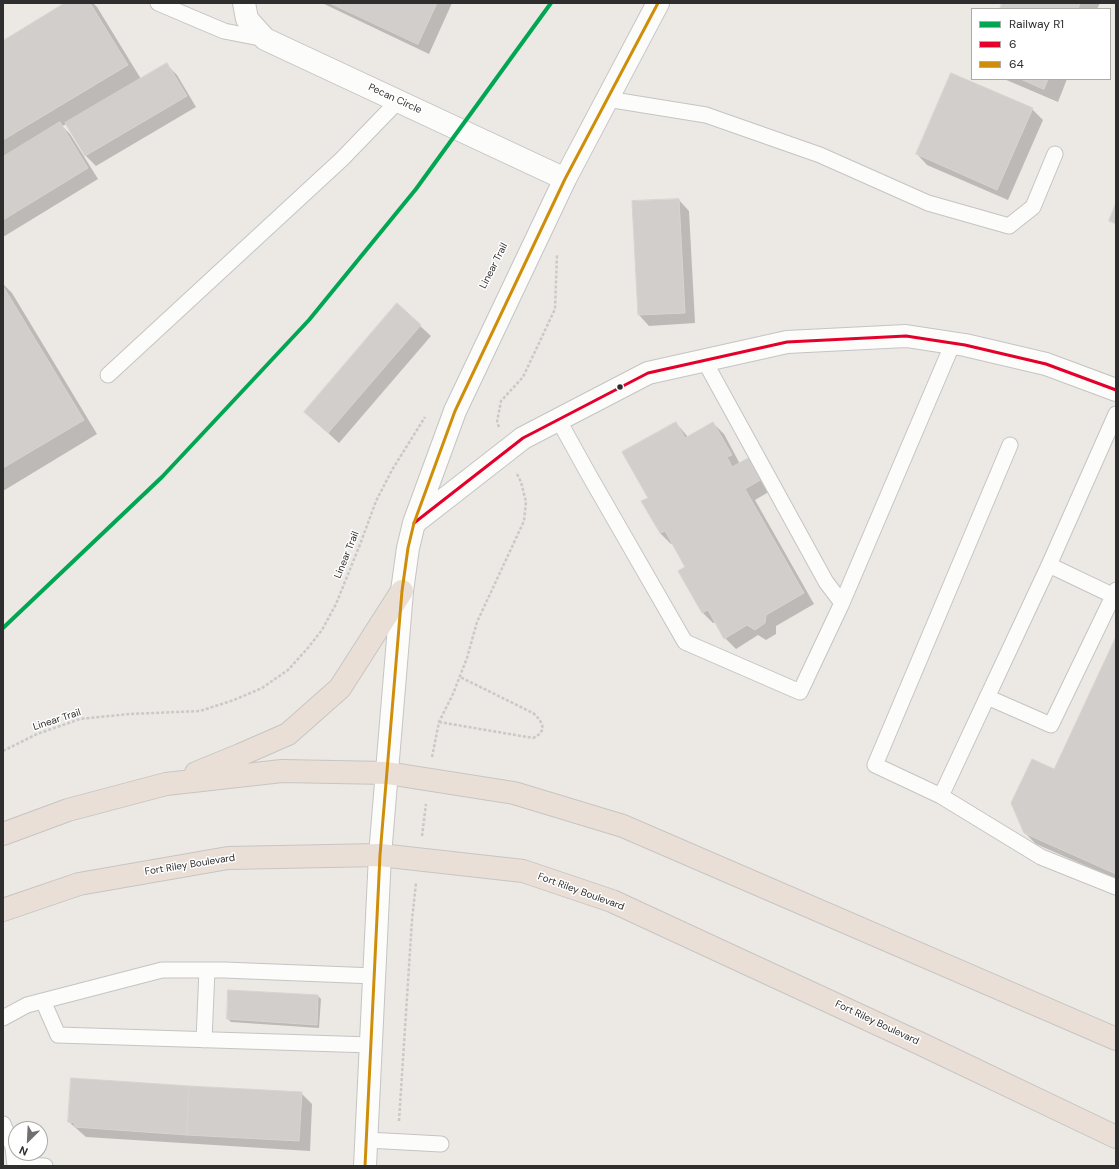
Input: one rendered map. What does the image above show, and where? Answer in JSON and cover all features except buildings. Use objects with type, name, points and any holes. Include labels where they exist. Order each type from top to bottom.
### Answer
[{"type":"highway","points":[[3,834],[68,810],[166,784],[240,755],[288,734],[340,688],[402,590]]},
{"type":"highway","points":[[166,784],[282,770],[387,773],[514,794],[623,826],[1116,1038]]},
{"type":"highway","name":"Fort Riley Boulevard","points":[[3,910],[80,884],[228,858],[380,855],[523,871],[612,901],[919,1043],[1116,1137]]},
{"type":"street","name":"Pecan Circle","points":[[244,3],[247,19],[265,39],[565,178]]},
{"type":"street","points":[[366,1166],[380,855],[402,590],[408,548],[414,523],[455,411],[565,178],[658,3]]},
{"type":"street","points":[[414,523],[522,438],[648,373],[787,342],[906,336],[965,345],[1046,364],[1116,390]]},
{"type":"lane","points":[[158,3],[224,31],[265,39]]},
{"type":"lane","points":[[607,99],[706,115],[820,155],[928,203],[1009,226],[1033,207],[1055,154]]},
{"type":"lane","points":[[108,375],[342,158],[399,100]]},
{"type":"lane","points":[[558,419],[685,642],[800,692],[842,603],[953,343]]},
{"type":"lane","points":[[704,360],[826,582],[842,603]]},
{"type":"lane","points":[[941,796],[1049,565],[1116,414]]},
{"type":"lane","points":[[1010,445],[875,765],[941,796],[1041,857],[1116,887]]},
{"type":"lane","points":[[987,697],[1051,724],[1115,594],[1049,565]]},
{"type":"lane","points":[[3,1018],[27,1005],[162,970],[207,970],[375,976]]},
{"type":"lane","points":[[204,1040],[207,970]]},
{"type":"lane","points":[[43,1001],[58,1035],[371,1046]]},
{"type":"lane","points":[[3,1124],[8,1146]]},
{"type":"lane","points":[[367,1140],[441,1144]]},
{"type":"lane","points":[[15,1165],[45,1166]]},
{"type":"path","name":"Linear Trail","points":[[3,751],[37,734],[80,720],[130,714],[200,711],[234,700],[262,688],[288,670],[322,630],[336,604],[376,501],[392,470],[428,413]]},
{"type":"path","points":[[439,722],[533,738],[540,734],[543,728],[541,720],[533,713],[460,677]]},
{"type":"path","points":[[397,1142],[412,920],[419,859],[435,737],[439,722],[453,694]]},
{"type":"rail line","name":"R1","points":[[3,628],[162,477],[309,320],[416,189],[551,3]]},
{"type":"transit line","name":"64","points":[[365,1166],[380,855],[402,591],[408,548],[414,523],[455,411],[565,179],[658,3]]},
{"type":"transit line","name":"6","points":[[414,523],[523,438],[648,373],[787,342],[906,336],[965,345],[1046,364],[1116,390]]}]
